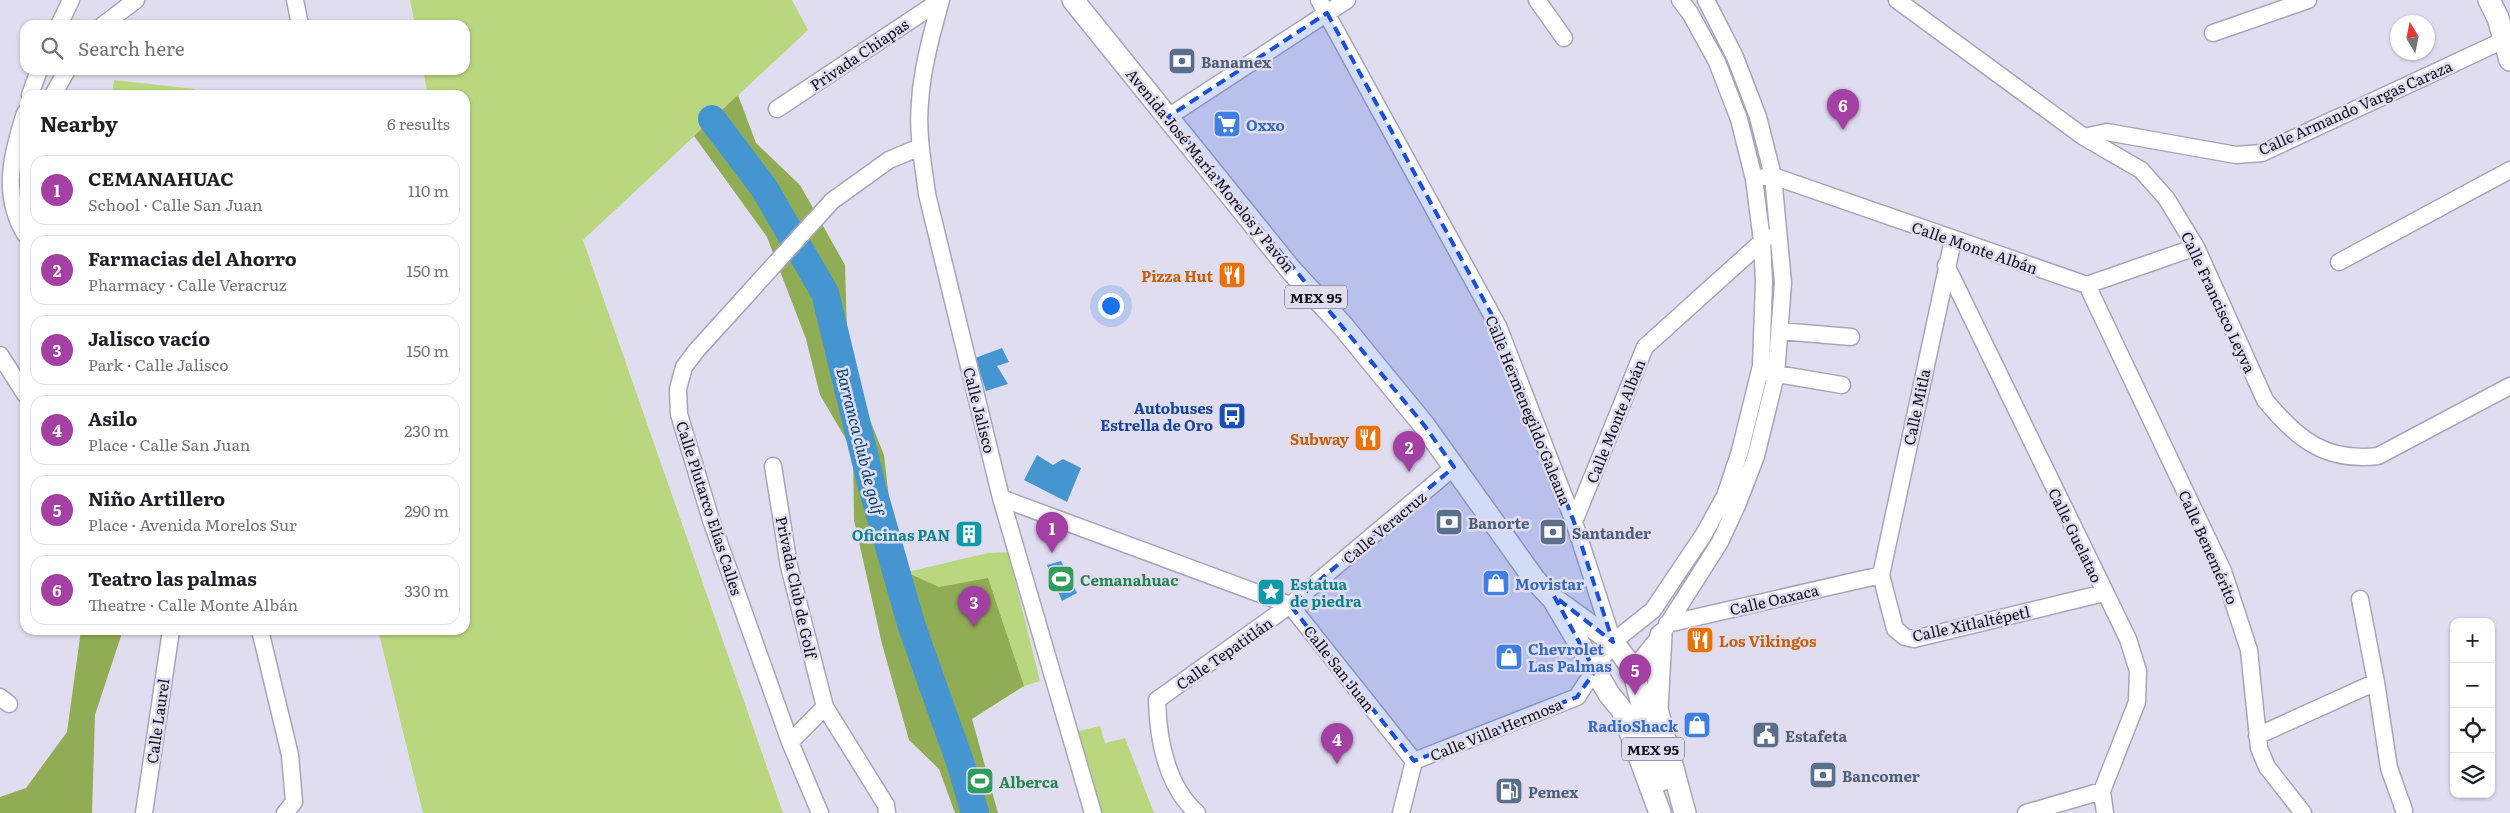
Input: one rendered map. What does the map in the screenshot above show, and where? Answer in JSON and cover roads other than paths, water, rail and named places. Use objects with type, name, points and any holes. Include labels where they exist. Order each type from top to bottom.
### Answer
[{"type":"main road","name":"Avenida José María Morelos y Pavón","points":[[1073,0],[1291,270],[1342,325],[1424,424],[1535,580],[1553,599]]},
{"type":"main road","points":[[2489,0],[2498,18],[2510,60]]},
{"type":"main road","name":"MEX 95","points":[[1553,599],[1568,607],[1612,642],[1633,669],[1654,757],[1672,813]]},
{"type":"main road","name":"MEX 95","points":[[1553,599],[1595,671],[1622,710],[1660,813]]},
{"type":"main road","points":[[1664,630],[1657,709],[1685,813]]},
{"type":"street","points":[[62,20],[72,0]]},
{"type":"street","points":[[110,20],[136,0]]},
{"type":"street","points":[[295,0],[299,20]]},
{"type":"street","name":"Privada Chiapas","points":[[778,109],[941,0]]},
{"type":"street","name":"Calle Jalisco","points":[[941,0],[931,37],[920,102],[920,147],[927,194],[1001,498],[1093,813]]},
{"type":"street","points":[[1168,117],[1323,7],[1347,0]]},
{"type":"street","points":[[1537,0],[1564,38]]},
{"type":"street","points":[[1595,671],[1612,642],[1653,610],[1708,526],[1725,496],[1760,371],[1764,282],[1762,241],[1754,179],[1739,119],[1717,62],[1690,13],[1680,0]]},
{"type":"street","points":[[1633,669],[1664,630],[1720,542],[1738,503],[1756,456],[1776,375],[1783,283],[1774,176],[1758,117],[1735,57],[1706,0]]},
{"type":"street","name":"Calle Francisco Leyva","points":[[1897,0],[2084,138],[2141,170],[2166,198],[2196,247],[2265,400],[2282,421],[2305,441],[2331,454],[2358,458],[2378,456],[2510,386]]},
{"type":"street","points":[[2213,33],[2308,0]]},
{"type":"street","name":"Calle Hermenegildo Galeana","points":[[1323,7],[1498,326],[1574,522],[1612,642]]},
{"type":"street","name":"Calle Armando Vargas Caraza","points":[[2084,138],[2107,132],[2236,155],[2262,153],[2504,40]]},
{"type":"street","points":[[32,90],[37,75]]},
{"type":"street","points":[[56,90],[64,75]]},
{"type":"street","points":[[20,130],[12,156],[11,192],[20,225]]},
{"type":"street","name":"Calle Plutarco Elías Calles","points":[[820,813],[790,742],[711,520],[679,414],[678,388],[684,367],[696,351],[832,201],[889,160],[920,147]]},
{"type":"street","points":[[2339,262],[2510,170]]},
{"type":"street","name":"Calle Monte Albán","points":[[1754,179],[1774,176],[1953,240],[2087,285]]},
{"type":"street","name":"Calle Monte Albán","points":[[1574,522],[1646,347],[1778,228]]},
{"type":"street","name":"Calle Mitla","points":[[1881,575],[1946,265],[1953,240]]},
{"type":"street","points":[[2087,285],[2196,247]]},
{"type":"street","name":"Calle Guelatao","points":[[1946,265],[2128,639],[2138,671],[2137,702],[2102,792],[2105,813]]},
{"type":"street","name":"Calle Benemérito","points":[[2087,285],[2223,571],[2249,650],[2259,748],[2267,767],[2303,813]]},
{"type":"street","points":[[1780,331],[1851,337]]},
{"type":"street","points":[[0,355],[20,386]]},
{"type":"street","points":[[1760,371],[1842,385]]},
{"type":"street","name":"Privada Club de Golf","points":[[773,466],[789,566],[825,707],[886,805],[887,813]]},
{"type":"street","name":"Calle Veracruz","points":[[1290,605],[1454,467]]},
{"type":"street","points":[[1001,498],[1290,605]]},
{"type":"street","name":"Calle Xitlaltépetl","points":[[1881,575],[1895,630],[1905,637],[1914,639],[2104,593]]},
{"type":"street","name":"Calle Oaxaca","points":[[1664,630],[1881,575]]},
{"type":"street","points":[[2360,599],[2376,682],[2389,768],[2404,810]]},
{"type":"street","name":"Calle Tepatitlán","points":[[1197,813],[1187,804],[1174,786],[1158,726],[1158,700],[1290,605]]},
{"type":"street","name":"Calle San Juan","points":[[1290,605],[1414,761]]},
{"type":"street","name":"Calle Laurel","points":[[144,813],[170,635]]},
{"type":"street","points":[[261,635],[290,755],[294,802],[285,813]]},
{"type":"street","name":"Calle Villa Hermosa","points":[[1414,761],[1577,697],[1595,671]]},
{"type":"street","points":[[2257,736],[2376,682]]},
{"type":"street","points":[[790,742],[825,707]]},
{"type":"street","points":[[1401,813],[1414,761]]},
{"type":"street","points":[[2026,813],[2102,792]]},
{"type":"water","points":[[1002,348],[1009,362],[997,366],[1008,384],[986,391],[975,358]]},
{"type":"water","points":[[1037,455],[1053,465],[1063,459],[1081,468],[1067,502],[1024,480]]},
{"type":"water","name":"Cemanahuac","points":[[1061,561],[1077,593],[1062,601],[1047,565]]},
{"type":"water","name":"Alberca","points":[[983,767],[990,790],[976,794],[969,771]]},
{"type":"waterway","name":"Barranca club de golf","points":[[712,119],[764,188],[825,293],[872,487],[912,627],[960,762],[975,813]]},
{"type":"place","name":"Banamex","points":[[1182,61]]},
{"type":"place","name":"Oxxo","points":[[1227,124]]},
{"type":"place","name":"Teatro las palmas","points":[[1843,130]]},
{"type":"place","name":"Pizza Hut","points":[[1232,275]]},
{"type":"place","name":"Autobuses Estrella de Oro","points":[[1232,416]]},
{"type":"place","name":"Subway","points":[[1368,438]]},
{"type":"place","name":"Farmacias del Ahorro","points":[[1409,472]]},
{"type":"place","name":"Banorte","points":[[1449,522]]},
{"type":"place","name":"Santander","points":[[1553,532]]},
{"type":"place","name":"Oficinas PAN","points":[[969,534]]},
{"type":"place","name":"CEMANAHUAC","points":[[1052,553]]},
{"type":"place","name":"Cemanahuac","points":[[1061,579]]},
{"type":"place","name":"Movistar","points":[[1496,583]]},
{"type":"place","name":"Estatua de piedra","points":[[1271,592]]},
{"type":"place","name":"Jalisco vacío","points":[[974,627]]},
{"type":"place","name":"Los Vikingos","points":[[1700,640]]},
{"type":"place","name":"Chevrolet Las Palmas","points":[[1509,657]]},
{"type":"place","name":"Niño Artillero","points":[[1635,695]]},
{"type":"place","name":"RadioShack","points":[[1697,725]]},
{"type":"place","name":"Estafeta","points":[[1766,735]]},
{"type":"place","name":"Asilo","points":[[1337,764]]},
{"type":"place","name":"Bancomer","points":[[1823,775]]},
{"type":"place","name":"Alberca","points":[[980,781]]},
{"type":"place","name":"Pemex","points":[[1509,791]]}]
